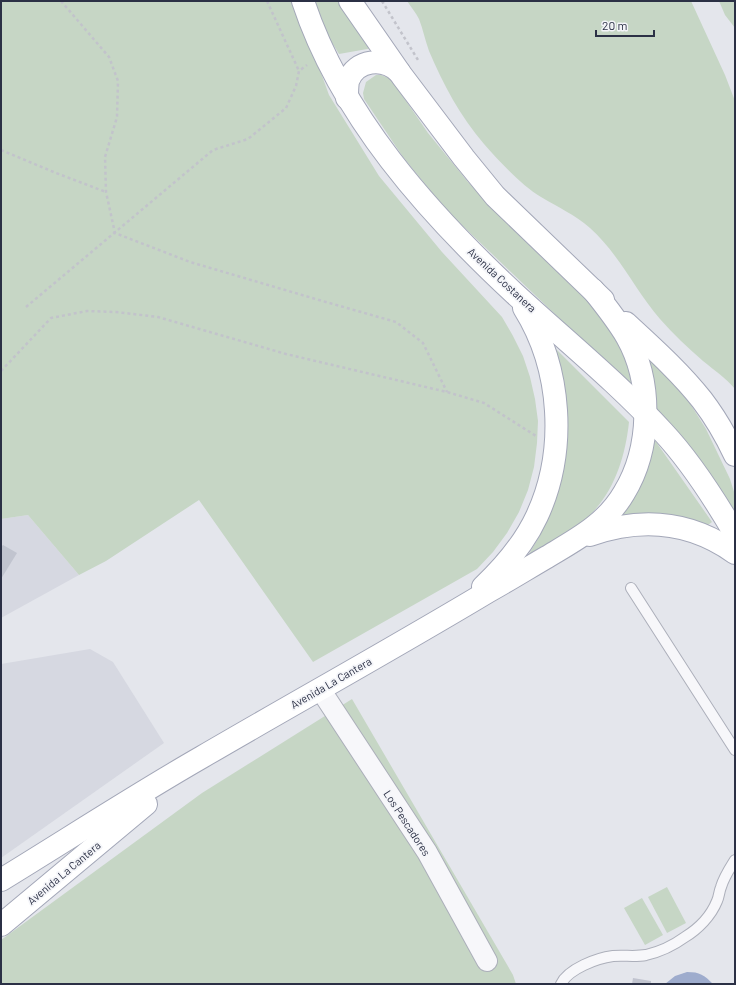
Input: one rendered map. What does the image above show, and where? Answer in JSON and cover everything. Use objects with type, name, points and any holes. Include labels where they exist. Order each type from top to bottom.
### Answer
[{"type":"main road","name":"Avenida Costanera","points":[[304,1],[324,52],[347,98],[390,158],[442,222],[472,253],[516,295],[618,386],[663,432],[684,457],[705,486],[735,534]]},
{"type":"main road","points":[[350,1],[402,76],[464,158],[495,196],[593,290],[672,368],[702,400],[716,419],[735,455]]},
{"type":"main road","points":[[347,98],[348,81],[358,68],[366,64],[380,62],[386,63],[393,66],[402,76]]},
{"type":"main road","name":"Avenida La Cantera","points":[[1,880],[200,758],[461,608],[577,539],[600,523],[613,510],[632,479],[641,455],[646,414],[642,380],[633,350],[613,316],[593,290]]},
{"type":"main road","name":"Avenida La Cantera","points":[[461,608],[502,566],[520,543],[536,518],[549,480],[555,448],[556,419],[551,376],[538,336],[529,316],[516,295]]},
{"type":"main road","points":[[577,539],[621,526],[657,524],[691,530],[717,542],[735,553]]},
{"type":"main road","name":"Avenida La Cantera","points":[[1,925],[45,890],[200,758]]},
{"type":"street","name":"Los Pescadores","points":[[320,689],[427,852],[486,961]]},
{"type":"lane","points":[[631,588],[735,750]]},
{"type":"lane","points":[[561,984],[567,975],[591,962],[613,956],[629,957],[646,955],[665,948],[685,937],[712,912],[727,872],[735,860]]},
{"type":"path","points":[[61,1],[109,56],[118,81],[117,117],[105,157],[106,192],[115,233]]},
{"type":"path","points":[[26,307],[212,150],[248,139],[286,108],[296,86],[299,71],[267,1]]},
{"type":"path","points":[[299,71],[324,52]]},
{"type":"path","points":[[1,150],[106,192]]},
{"type":"path","points":[[115,233],[190,262],[396,322],[422,343],[447,392]]},
{"type":"path","points":[[1,371],[51,318],[87,310],[158,317],[286,354],[447,392],[484,403],[555,448]]},
{"type":"shaded area","points":[[28,515],[79,575],[1,618],[1,519]]},
{"type":"shaded area","points":[[90,649],[113,662],[164,743],[1,858],[1,664]]},
{"type":"green space","points":[[1,1],[295,1],[329,95],[379,176],[442,252],[502,317],[523,356],[530,377],[538,421],[534,467],[528,490],[519,512],[507,533],[493,552],[477,569],[313,662],[199,500],[106,561],[79,575],[28,515],[1,519]]},
{"type":"green space","points":[[315,1],[342,1],[373,48],[339,54],[328,36]]},
{"type":"green space","points":[[407,1],[691,1],[725,75],[735,101],[735,389],[665,325],[651,308],[610,249],[590,228],[526,186],[484,144],[467,122],[446,88],[429,51],[419,19]]},
{"type":"green space","points":[[719,1],[735,1],[735,28],[725,15]]},
{"type":"green space","points":[[376,75],[381,75],[391,79],[428,133],[468,182],[522,238],[607,320],[625,353],[632,385],[626,382],[445,209],[403,157],[364,99],[363,93],[366,82]]},
{"type":"green space","points":[[554,347],[629,422],[620,464],[609,491],[601,503],[574,529],[526,559],[539,537],[549,514],[560,369]]},
{"type":"green space","points":[[643,349],[681,389],[706,429],[730,479],[735,495],[735,528],[651,410]]},
{"type":"green space","points":[[654,439],[712,522],[704,528],[617,517],[635,496],[646,472]]},
{"type":"green space","points":[[352,699],[513,975],[516,984],[1,984],[1,940],[202,793]]},
{"type":"green space","points":[[667,887],[686,923],[667,933],[648,897]]},
{"type":"green space","points":[[642,898],[663,935],[645,945],[624,908]]},
{"type":"water","points":[[687,972],[702,975],[713,984],[665,984],[675,976]]},
{"type":"building","points":[[3,545],[17,553],[1,579],[1,547]]},
{"type":"building","points":[[633,978],[651,981],[651,984],[632,984]]}]
